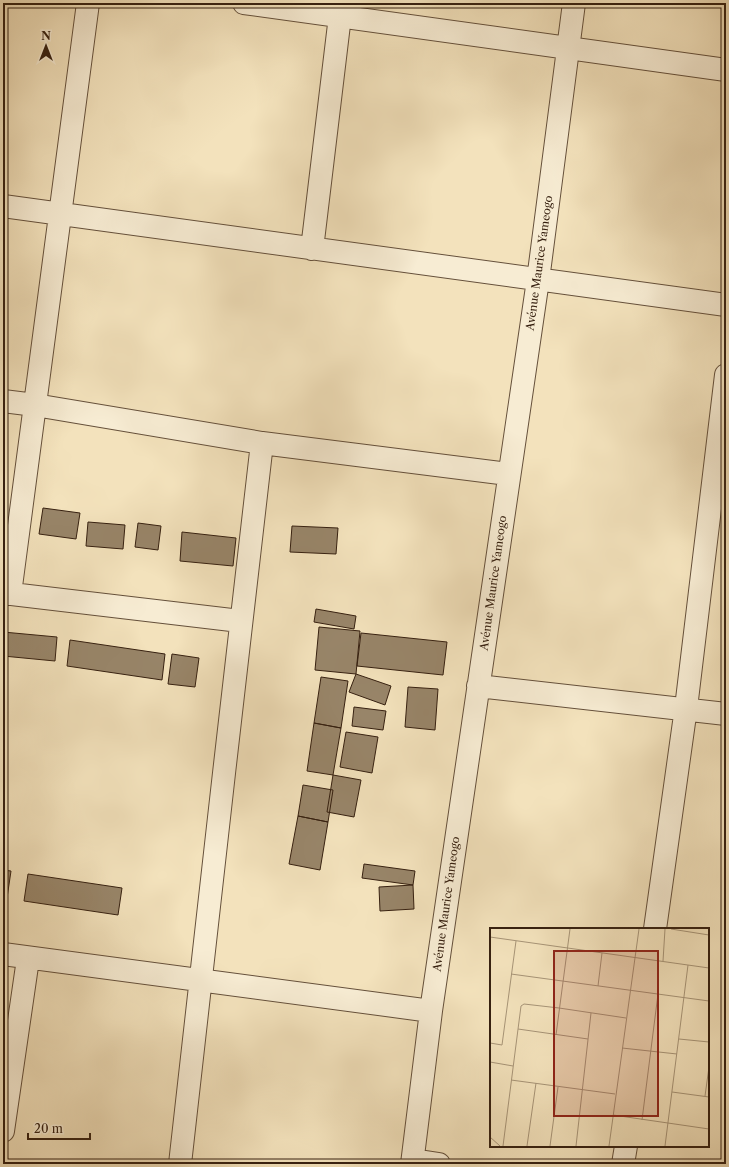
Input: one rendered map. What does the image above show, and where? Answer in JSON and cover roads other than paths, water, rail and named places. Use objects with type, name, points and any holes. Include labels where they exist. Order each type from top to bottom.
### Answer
[{"type":"street","points":[[88,3],[35,405],[7,594],[240,621]]},
{"type":"street","points":[[244,3],[726,70]]},
{"type":"street","name":"Avénue Maurice Yameogo","points":[[412,1162],[431,1011],[508,474],[538,280],[574,3]]},
{"type":"street","points":[[312,248],[340,16]]},
{"type":"street","points":[[3,206],[726,305]]},
{"type":"street","points":[[655,928],[686,708],[726,375]]},
{"type":"street","points":[[3,402],[35,405],[262,443],[508,474]]},
{"type":"street","points":[[180,1164],[240,621],[262,443]]},
{"type":"street","points":[[478,686],[686,708],[726,714]]},
{"type":"street","points":[[3,954],[431,1011]]},
{"type":"street","points":[[3,1131],[28,958]]},
{"type":"street","points":[[623,1164],[626,1147]]},
{"type":"street","points":[[412,1162],[439,1164]]}]
